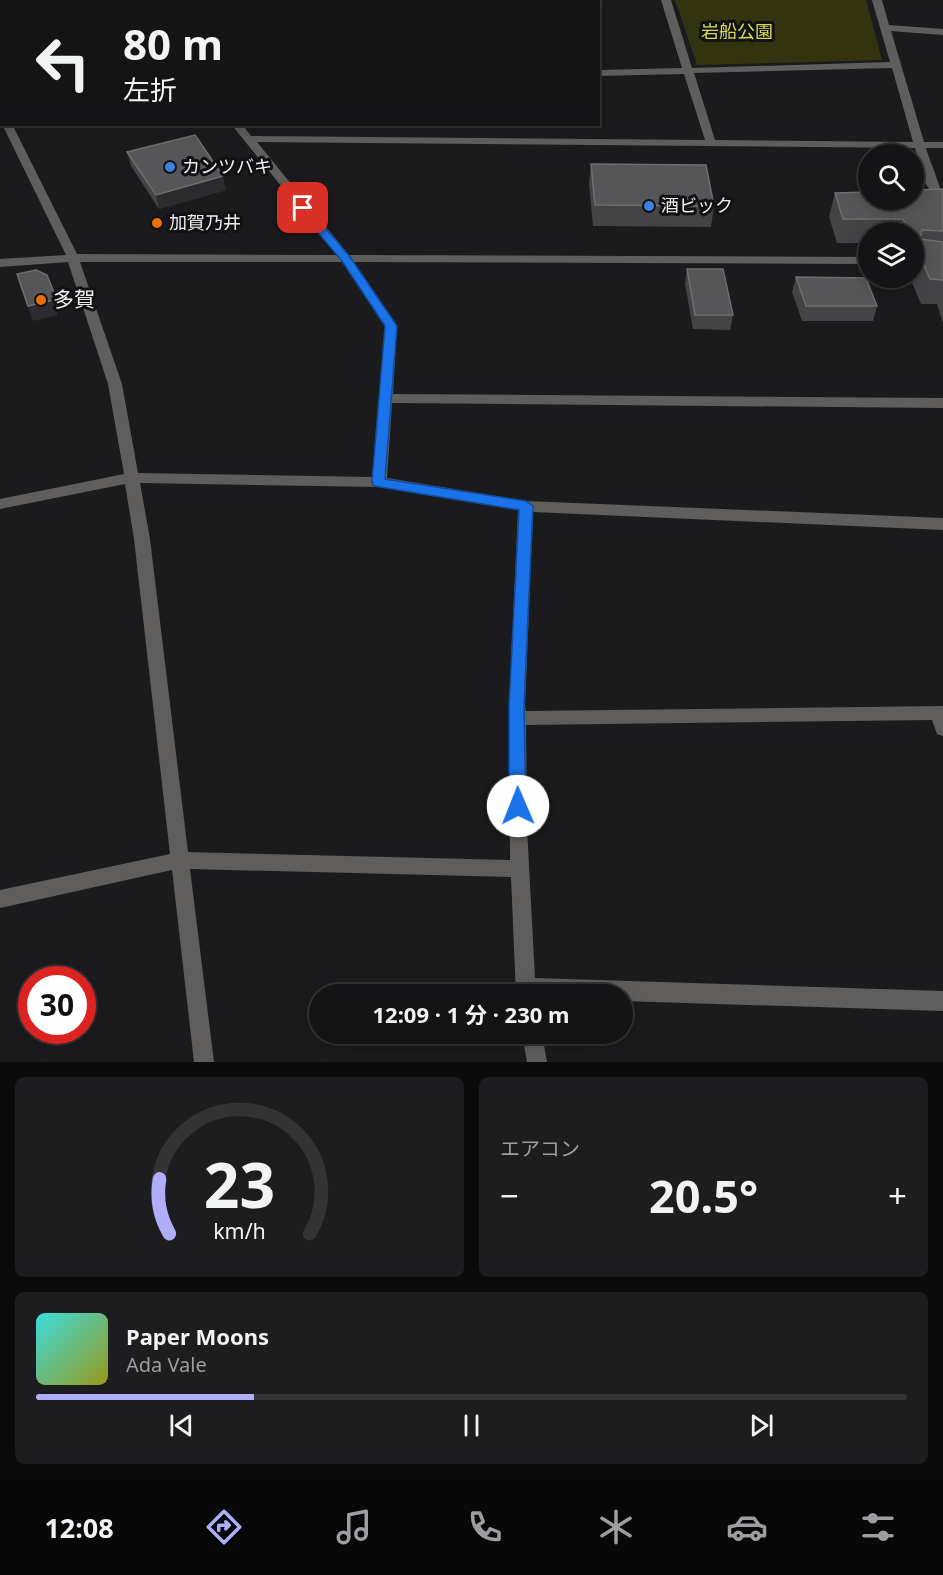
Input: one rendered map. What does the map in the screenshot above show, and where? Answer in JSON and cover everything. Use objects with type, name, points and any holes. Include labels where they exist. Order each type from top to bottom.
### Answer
[{"type":"street","points":[[666,0],[711,143]]},
{"type":"street","points":[[878,0],[919,144]]},
{"type":"street","points":[[885,27],[943,32]]},
{"type":"street","points":[[600,73],[896,65]]},
{"type":"street","points":[[8,126],[73,258],[115,384],[142,539],[204,1062]]},
{"type":"street","points":[[237,126],[246,140],[346,259],[391,326],[379,482]]},
{"type":"street","points":[[374,126],[374,140]]},
{"type":"street","points":[[246,140],[858,144]]},
{"type":"street","points":[[924,145],[943,145]]},
{"type":"street","points":[[924,161],[930,181],[943,202]]},
{"type":"street","points":[[0,263],[73,258],[858,260]]},
{"type":"street","points":[[385,398],[943,403]]},
{"type":"street","points":[[0,504],[131,478],[379,482],[526,506],[943,524]]},
{"type":"street","points":[[525,984],[517,718],[526,506]]},
{"type":"street","points":[[517,718],[942,718]]},
{"type":"street","points":[[0,899],[180,860],[520,869]]},
{"type":"street","points":[[633,994],[943,1001]]},
{"type":"street","points":[[534,1044],[537,1062]]},
{"type":"green space","name":"岩船公園","points":[[675,0],[866,0],[882,60],[697,65]]},
{"type":"building","points":[[195,135],[223,176],[156,195],[127,152]]},
{"type":"building","points":[[591,164],[706,165],[714,206],[595,205]]},
{"type":"building","points":[[943,189],[943,231],[924,230],[924,222],[904,222],[903,219],[843,219],[835,193],[858,192],[858,210],[924,210],[924,190]]},
{"type":"building","points":[[924,240],[943,242],[943,280],[930,279],[924,265]]},
{"type":"building","points":[[687,269],[723,269],[733,315],[695,315]]},
{"type":"building","points":[[36,270],[47,275],[55,295],[52,296],[54,300],[28,306],[17,274]]},
{"type":"building","points":[[796,277],[858,278],[858,288],[870,288],[877,306],[806,306]]},
{"type":"place","name":"カンツバキ","points":[[170,167]]},
{"type":"place","name":"酒ビック","points":[[649,206]]},
{"type":"place","name":"加賀乃井","points":[[157,223]]},
{"type":"place","name":"多賀","points":[[41,300]]},
{"type":"route","points":[[303,208],[346,259],[391,326],[379,482],[526,506],[517,706],[518,806]]}]
